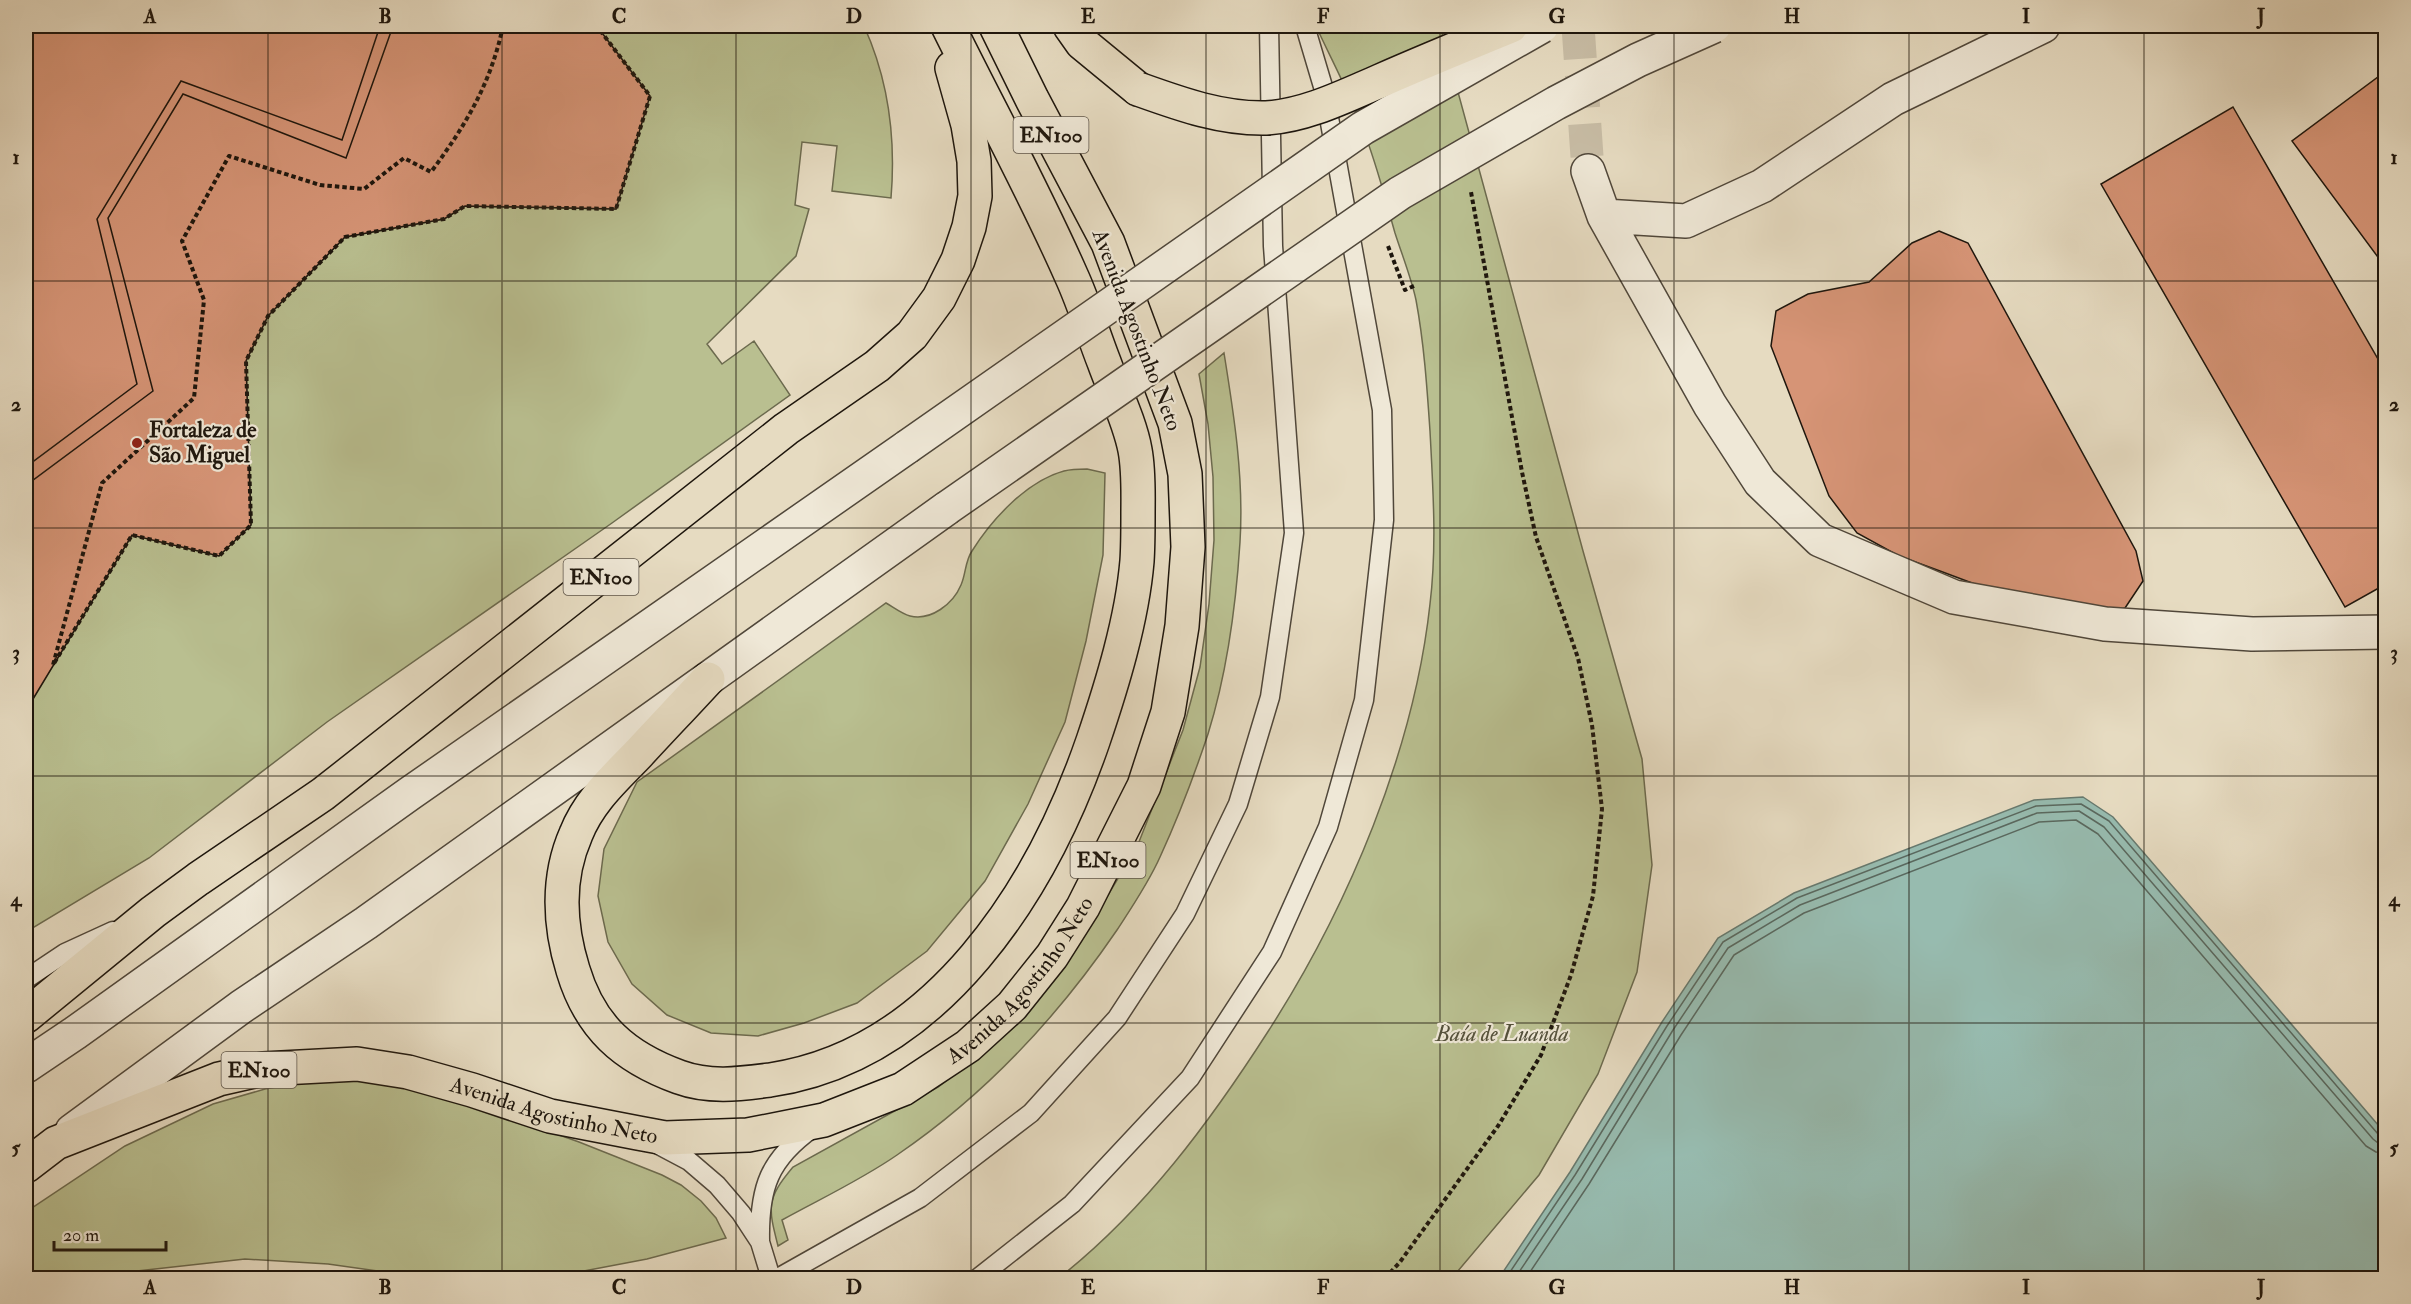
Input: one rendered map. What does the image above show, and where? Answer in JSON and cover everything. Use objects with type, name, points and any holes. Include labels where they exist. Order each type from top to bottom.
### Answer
[{"type":"main road","name":"EN100","points":[[26,1016],[153,912],[323,794],[786,429],[877,366],[912,335],[939,298],[958,260],[969,227],[975,196],[974,161],[968,124],[940,26]]},
{"type":"main road","points":[[708,679],[593,801],[577,830],[566,862],[562,902],[563,923],[566,946],[577,983],[594,1018],[615,1042],[649,1066],[687,1080],[728,1086],[802,1075],[856,1054],[907,1021],[959,977],[1009,916],[1080,778],[1108,698],[1124,634],[1137,562],[1138,486],[1135,447],[1073,278],[948,26]]},
{"type":"main road","name":"Avenida Agostinho Neto","points":[[56,1143],[219,1079],[263,1069],[357,1064],[408,1072],[550,1116],[638,1134],[665,1138],[731,1137],[824,1120],[903,1089],[968,1046],[1012,1006],[1052,956],[1083,907],[1143,786],[1168,712],[1182,626],[1188,548],[1185,474],[1175,423],[1108,243],[996,26]]},
{"type":"main road","points":[[1070,26],[1082,43],[1138,89],[1196,110],[1223,115],[1268,118],[1345,96],[1511,26]]},
{"type":"main road","name":"EN100","points":[[26,1166],[56,1143]]},
{"type":"street","points":[[26,1066],[409,794],[1363,128],[1542,26]]},
{"type":"street","points":[[56,1143],[241,1007],[366,923],[947,508],[1400,193],[1556,103],[1638,60],[1714,26]]},
{"type":"street","points":[[1604,216],[1686,221],[1762,186],[1893,99],[2043,26]]},
{"type":"street","points":[[1588,171],[1604,216],[1722,424],[1760,482],[1820,540],[1954,597],[2105,624],[2252,634],[2385,632]]},
{"type":"lane","points":[[778,1278],[920,1198],[1031,1113],[1117,1018],[1185,914],[1239,804],[1270,697],[1294,533],[1273,246],[1269,26]]},
{"type":"lane","points":[[978,1278],[1072,1204],[1190,1078],[1272,952],[1328,827],[1364,700],[1384,520],[1382,410],[1324,90],[1305,26]]},
{"type":"lane","points":[[26,979],[65,952],[153,912]]},
{"type":"lane","points":[[771,1278],[760,1242],[759,1209],[763,1188],[777,1163],[791,1146],[824,1120]]},
{"type":"lane","points":[[638,1134],[689,1161],[717,1185],[741,1213],[760,1242]]},
{"type":"path","points":[[503,26],[498,51],[481,96],[458,135],[431,172],[404,158],[364,189],[320,185],[229,156],[182,241],[204,300],[194,398],[102,483],[53,664],[132,536],[219,556],[251,525],[246,362],[268,316],[345,237],[444,219],[465,206],[616,209],[650,96],[599,29],[585,26]]},
{"type":"path","points":[[1385,1278],[1400,1262],[1498,1126],[1542,1055],[1571,975],[1593,896],[1602,809],[1592,725],[1578,658],[1536,537],[1522,472],[1475,208]]},
{"type":"path","points":[[1387,244],[1405,290],[1416,285]]},
{"type":"green space","points":[[585,26],[864,26],[873,47],[889,110],[892,154],[891,198],[832,191],[837,146],[802,142],[795,205],[809,209],[796,256],[707,344],[722,364],[754,341],[790,395],[612,523],[327,722],[149,858],[26,932],[26,697],[33,698],[132,535],[219,556],[251,525],[246,361],[268,316],[345,237],[444,219],[465,206],[616,209],[599,29]]},
{"type":"green space","name":"Baía de Luanda","points":[[1316,26],[1440,26],[1642,759],[1652,865],[1637,972],[1598,1074],[1539,1175],[1452,1278],[1059,1278],[1120,1224],[1174,1163],[1247,1064],[1298,982],[1350,880],[1373,826],[1393,771],[1422,659],[1432,582],[1434,518],[1428,398],[1419,316],[1412,283],[1367,140]]},
{"type":"green space","points":[[1224,353],[1235,423],[1241,494],[1240,542],[1233,614],[1215,711],[1208,734],[1192,780],[1156,866],[1117,930],[1094,962],[1070,994],[1017,1053],[960,1107],[897,1155],[855,1181],[782,1220],[788,1240],[778,1246],[772,1222],[772,1204],[778,1187],[793,1167],[938,1087],[979,1056],[1102,905],[1137,847],[1183,730],[1200,667],[1209,604],[1214,540],[1213,477],[1208,424],[1199,374]]},
{"type":"green space","points":[[1087,469],[1105,473],[1103,555],[1086,641],[1065,722],[1028,804],[985,881],[927,951],[857,1003],[804,1023],[758,1036],[711,1033],[667,1015],[632,984],[608,942],[598,896],[604,849],[637,782],[886,603],[910,616],[926,616],[940,610],[953,599],[963,581],[972,551],[1000,514],[1024,492],[1050,476],[1067,470]]},
{"type":"green space","points":[[317,1079],[409,1082],[579,1142],[662,1175],[681,1185],[701,1201],[716,1218],[726,1238],[647,1259],[568,1274],[488,1277],[406,1275],[328,1264],[245,1259],[128,1272],[102,1278],[26,1278],[26,1212],[125,1146],[213,1104],[265,1089]]},
{"type":"water","points":[[2083,797],[2113,817],[2385,1133],[2385,1278],[1499,1278],[1570,1172],[1662,1022],[1718,938],[1794,893],[2034,800]]},
{"type":"building","name":"Fortaleza de São Miguel","points":[[26,26],[591,26],[599,29],[650,96],[616,209],[465,206],[444,219],[345,237],[268,316],[246,361],[251,525],[219,556],[132,535],[33,699],[26,697]]},
{"type":"building","points":[[380,26],[393,26],[346,158],[183,94],[108,218],[153,391],[32,481],[26,540],[26,467],[137,384],[97,219],[181,81],[342,140]]},
{"type":"building","points":[[2386,71],[2386,268],[2292,141]]},
{"type":"building","points":[[2233,107],[2386,373],[2386,584],[2345,607],[2101,184]]},
{"type":"building","points":[[1939,231],[1968,243],[2136,551],[2143,581],[2125,608],[2100,615],[1980,586],[1899,556],[1857,533],[1829,496],[1771,346],[1776,311],[1808,294],[1869,282],[1912,243]]},
{"type":"tunnel","points":[[1578,26],[1588,171]]},
{"type":"place","name":"Fortaleza de São Miguel","points":[[137,443]]}]
